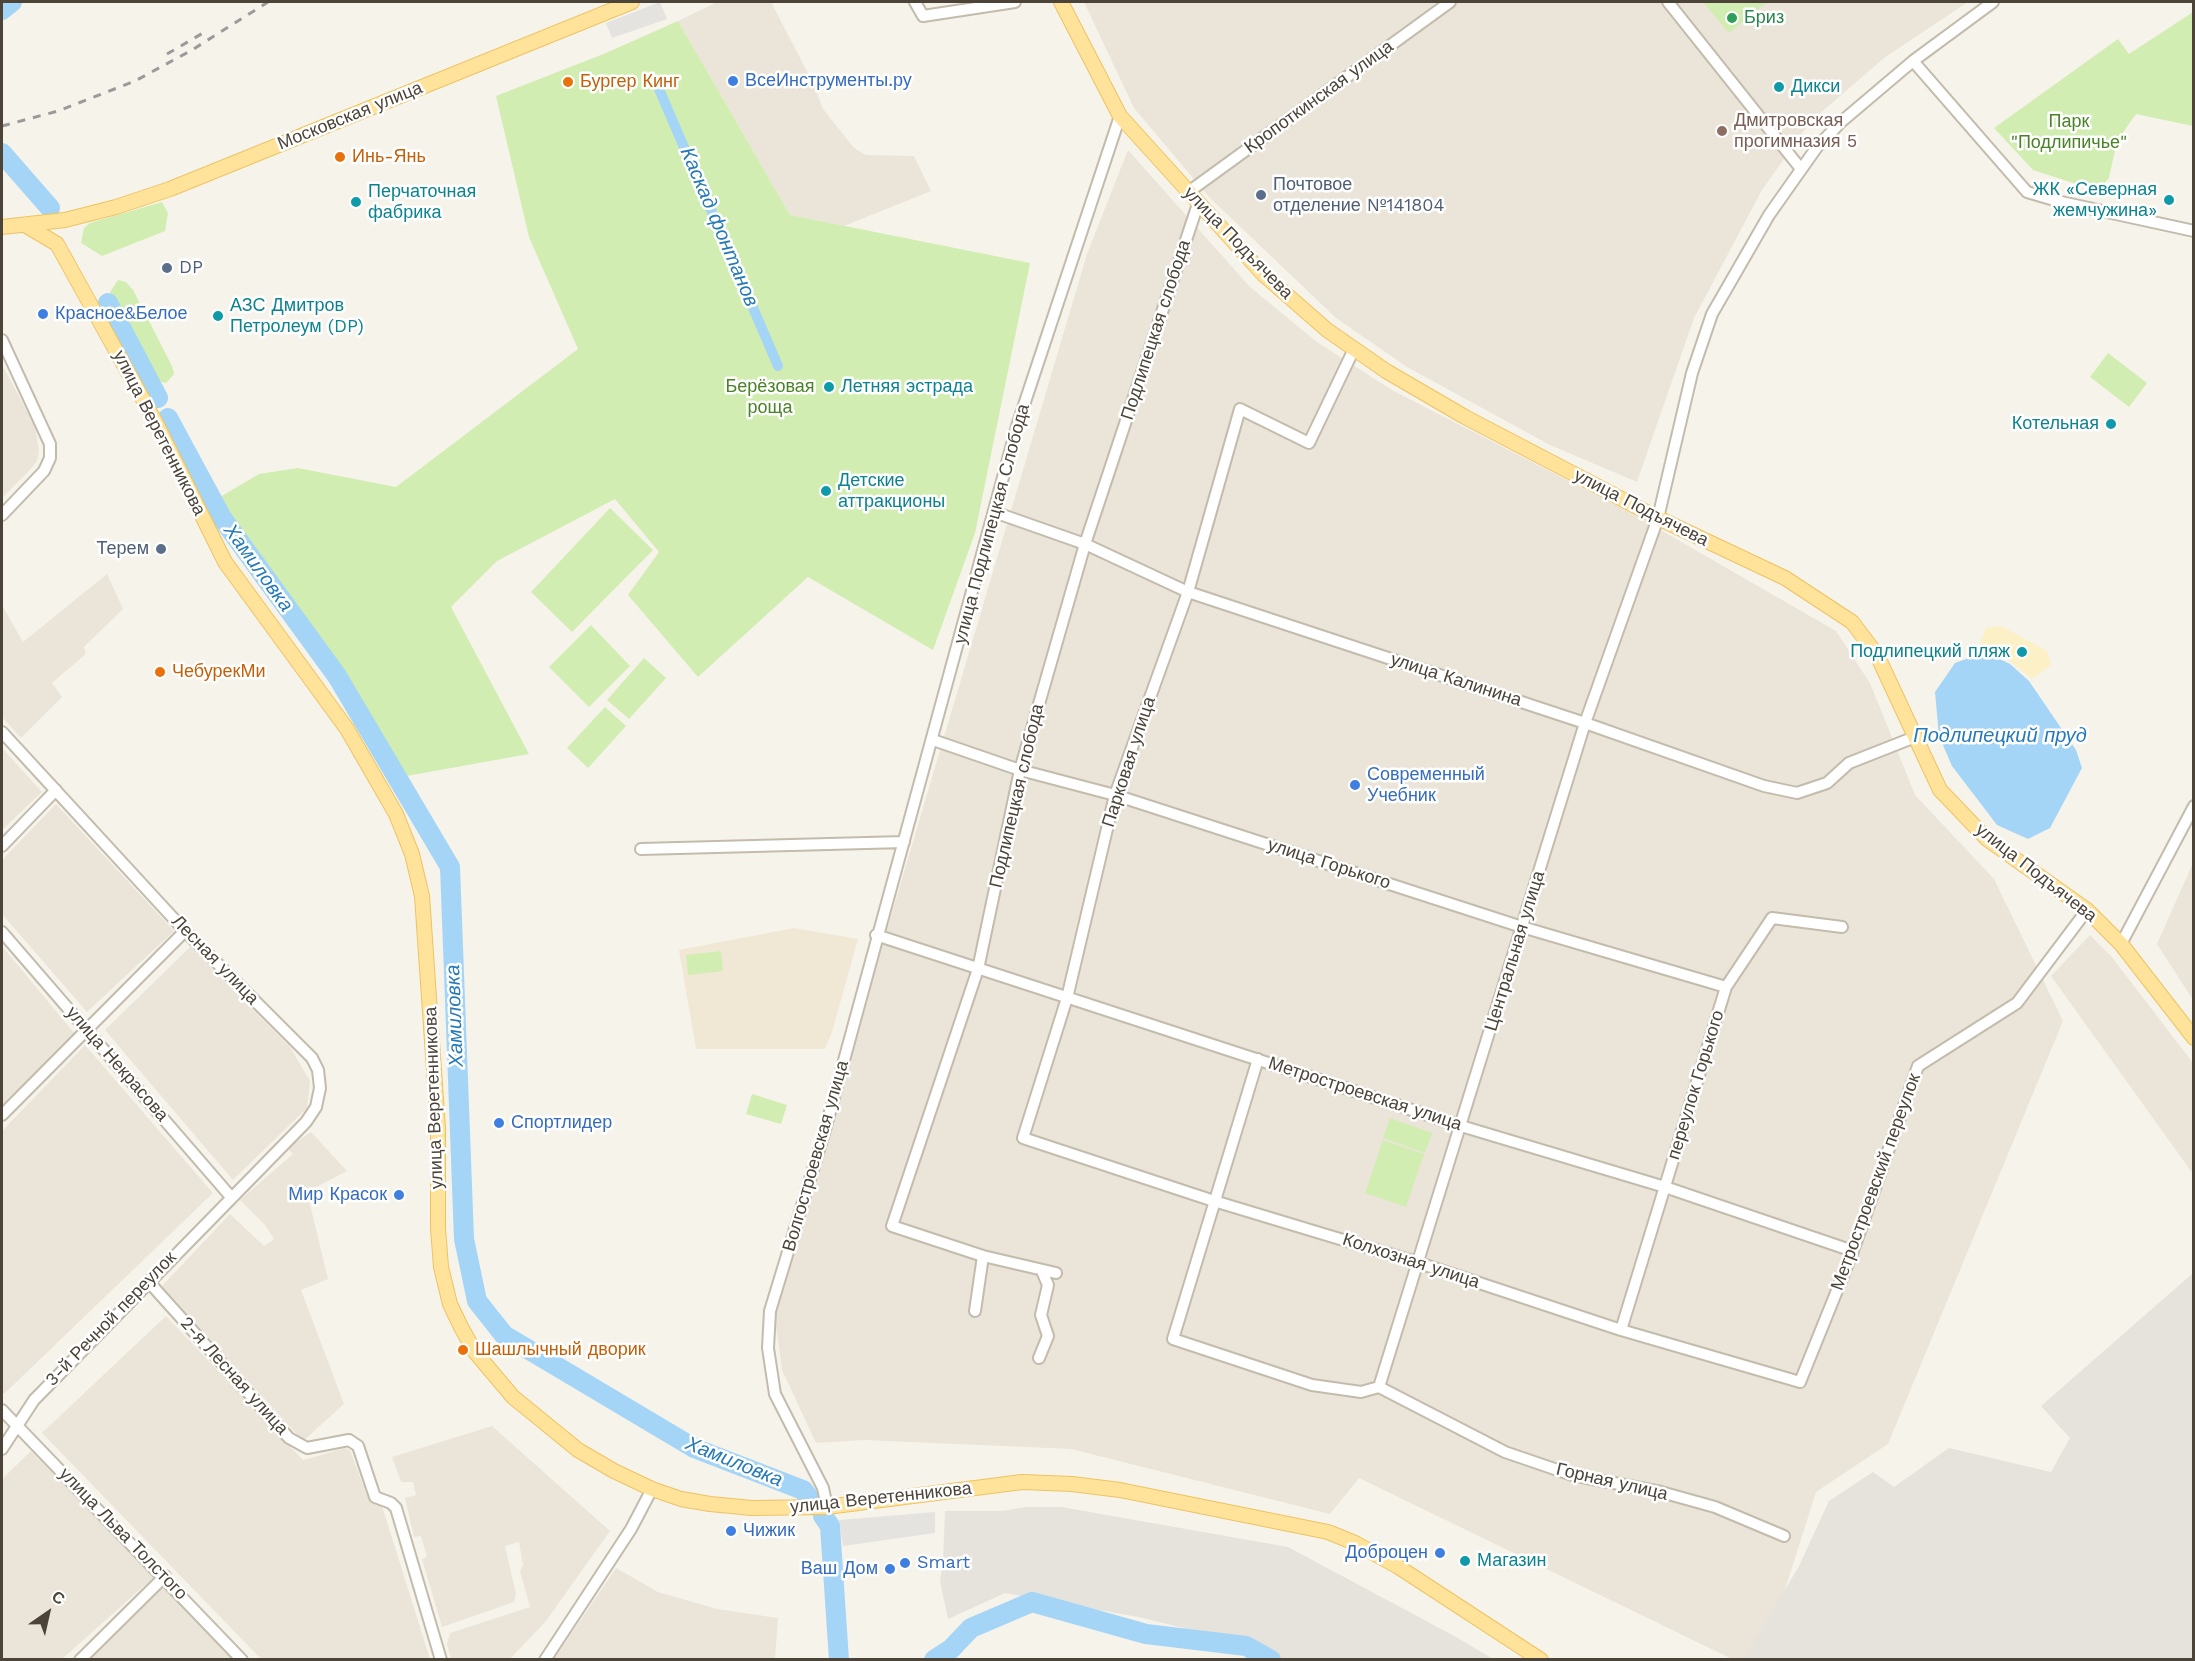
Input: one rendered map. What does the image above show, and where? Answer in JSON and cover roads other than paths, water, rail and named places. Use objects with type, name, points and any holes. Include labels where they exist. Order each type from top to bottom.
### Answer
[{"type":"main road","name":"Московская улица","points":[[2,227],[65,220],[116,207],[170,189],[632,2]]},
{"type":"main road","name":"улица Подъячева","points":[[1061,2],[1120,116],[1187,193],[1263,274],[1327,330],[1465,417],[1658,518],[1785,578],[1852,622],[1877,655],[1940,790],[1987,839],[2087,910],[2121,944],[2193,1038]]},
{"type":"main road","name":"улица Веретенникова","points":[[28,225],[57,244],[82,284],[156,423],[225,562],[346,729],[396,814],[412,854],[422,896],[431,1000],[438,1128],[438,1228],[441,1267],[450,1304],[461,1328],[475,1352],[513,1397],[578,1450],[652,1489],[710,1504],[753,1508],[827,1507],[1022,1482],[1072,1484],[1120,1490],[1281,1521],[1328,1533],[1376,1553],[1541,1659]]},
{"type":"street","points":[[915,2],[923,16],[1015,2]]},
{"type":"street","name":"Кропоткинская улица","points":[[1187,193],[1450,2]]},
{"type":"street","points":[[1668,2],[1801,169]]},
{"type":"street","name":"Центральная улица","points":[[1379,1387],[1585,723],[1658,518],[1692,373],[1712,314],[1753,240],[1801,169],[1841,122],[1912,61],[1993,2]]},
{"type":"street","points":[[1912,61],[2026,192],[2193,231]]},
{"type":"street","name":"улица Подлипецкая Слобода","points":[[876,935],[933,740],[1017,426],[1120,116]]},
{"type":"street","name":"Подлипецкая слобода","points":[[1056,1273],[983,1256],[892,1226],[978,969],[1020,770],[1084,544],[1198,204]]},
{"type":"street","points":[[2,340],[50,444],[50,459],[44,471],[2,515]]},
{"type":"street","name":"Парковая улица","points":[[1023,1138],[1067,998],[1115,795],[1188,592],[1224,458],[1240,409],[1309,443],[1354,349]]},
{"type":"street","name":"улица Калинина","points":[[994,512],[1084,544],[1188,592],[1585,723],[1764,786],[1797,793],[1827,783],[1850,763],[1915,737]]},
{"type":"street","name":"Лесная улица","points":[[2,732],[185,931],[312,1058],[318,1070],[320,1088],[316,1107],[306,1122],[231,1197]]},
{"type":"street","name":"улица Горького","points":[[933,740],[1020,770],[1115,795],[1522,927],[1726,987]]},
{"type":"street","points":[[2,846],[56,790]]},
{"type":"street","points":[[2121,944],[2193,806]]},
{"type":"street","points":[[641,849],[904,842]]},
{"type":"street","name":"Метростроевский переулок","points":[[1800,1382],[1853,1251],[1917,1066],[2017,1004],[2087,910]]},
{"type":"street","name":"переулок Горького","points":[[1621,1330],[1726,987],[1772,918],[1842,927]]},
{"type":"street","points":[[2,1115],[185,931]]},
{"type":"street","name":"улица Некрасова","points":[[2,932],[231,1197]]},
{"type":"street","name":"Метростроевская улица","points":[[876,935],[1461,1126],[1665,1187],[1853,1251]]},
{"type":"street","name":"Волгостроевская улица","points":[[827,1507],[823,1488],[775,1394],[768,1347],[770,1311],[825,1130],[876,935]]},
{"type":"street","points":[[1258,1059],[1173,1339],[1311,1385],[1360,1392],[1379,1387]]},
{"type":"street","name":"Колхозная улица","points":[[1023,1138],[1214,1201],[1416,1262],[1621,1330],[1800,1382]]},
{"type":"street","name":"3-й Речной переулок","points":[[2,1449],[34,1400],[231,1197]]},
{"type":"street","points":[[975,1311],[983,1256]]},
{"type":"street","points":[[1039,1358],[1048,1336],[1041,1315],[1048,1286],[1042,1271]]},
{"type":"street","name":"2-я Лесная улица","points":[[148,1281],[289,1438],[307,1448],[349,1440],[355,1443],[375,1497],[391,1503],[396,1508],[441,1659]]},
{"type":"street","name":"Горная улица","points":[[1379,1387],[1505,1452],[1572,1475],[1661,1492],[1715,1507],[1784,1536]]},
{"type":"street","name":"улица Льва Толстого","points":[[2,1410],[165,1576],[242,1659]]},
{"type":"street","points":[[545,1659],[631,1528],[652,1489]]},
{"type":"street","points":[[80,1659],[165,1576]]},
{"type":"water","name":"Подлипецкий пруд","points":[[1985,652],[2010,664],[2029,681],[2076,750],[2082,768],[2050,828],[2028,839],[1997,825],[1952,766],[1939,736],[1935,692],[1955,663]]},
{"type":"waterway","name":"Хамиловка","points":[[2,10],[12,2]]},
{"type":"waterway","name":"Каскад фонтанов","points":[[659,89],[778,366]]},
{"type":"waterway","name":"Хамиловка","points":[[2,153],[50,208]]},
{"type":"waterway","name":"Хамиловка","points":[[108,303],[158,398]]},
{"type":"waterway","name":"Хамиловка","points":[[168,418],[222,518],[337,676],[450,867],[464,1239],[477,1301],[504,1335],[694,1448],[803,1490],[810,1499]]},
{"type":"waterway","name":"Хамиловка","points":[[823,1516],[830,1526],[839,1660]]},
{"type":"waterway","name":"Хамиловка","points":[[934,1660],[951,1649],[971,1628],[1032,1602],[1146,1634],[1246,1646],[1271,1660]]},
{"type":"railway","points":[[2,126],[58,111],[135,81],[192,50],[268,2]]},
{"type":"railway","points":[[167,54],[203,33]]},
{"type":"place","name":"Бриз","points":[[1732,18]]},
{"type":"place","name":"ВсеИнструменты.ру","points":[[733,81]]},
{"type":"place","name":"Бургер Кинг","points":[[568,82]]},
{"type":"place","name":"Дикси","points":[[1779,87]]},
{"type":"place","name":"Дмитровская прогимназия 5","points":[[1722,131]]},
{"type":"place","name":"Инь-Янь","points":[[340,157]]},
{"type":"place","name":"Почтовое отделение №141804","points":[[1261,195]]},
{"type":"place","name":"ЖК «Северная жемчужина»","points":[[2169,200]]},
{"type":"place","name":"Перчаточная фабрика","points":[[356,202]]},
{"type":"place","name":"DP","points":[[167,268]]},
{"type":"place","name":"Красное&Белое","points":[[43,314]]},
{"type":"place","name":"АЗС Дмитров Петролеум (DP)","points":[[218,316]]},
{"type":"place","name":"Летняя эстрада","points":[[829,387]]},
{"type":"place","name":"Котельная","points":[[2111,424]]},
{"type":"place","name":"Детские аттракционы","points":[[826,491]]},
{"type":"place","name":"Терем","points":[[161,549]]},
{"type":"place","name":"Подлипецкий пляж","points":[[2022,652]]},
{"type":"place","name":"ЧебурекМи","points":[[160,672]]},
{"type":"place","name":"Современный Учебник","points":[[1355,785]]},
{"type":"place","name":"Спортлидер","points":[[499,1123]]},
{"type":"place","name":"Мир Красок","points":[[399,1195]]},
{"type":"place","name":"Шашлычный дворик","points":[[463,1350]]},
{"type":"place","name":"Чижик","points":[[731,1531]]},
{"type":"place","name":"Доброцен","points":[[1440,1553]]},
{"type":"place","name":"Магазин","points":[[1465,1561]]},
{"type":"place","name":"Smart","points":[[905,1563]]},
{"type":"place","name":"Ваш Дом","points":[[890,1569]]},
{"type":"park label","name":"Парк \"Подлипичье\"","points":[[2069,132]]},
{"type":"park label","name":"Берёзовая роща","points":[[770,397]]}]
